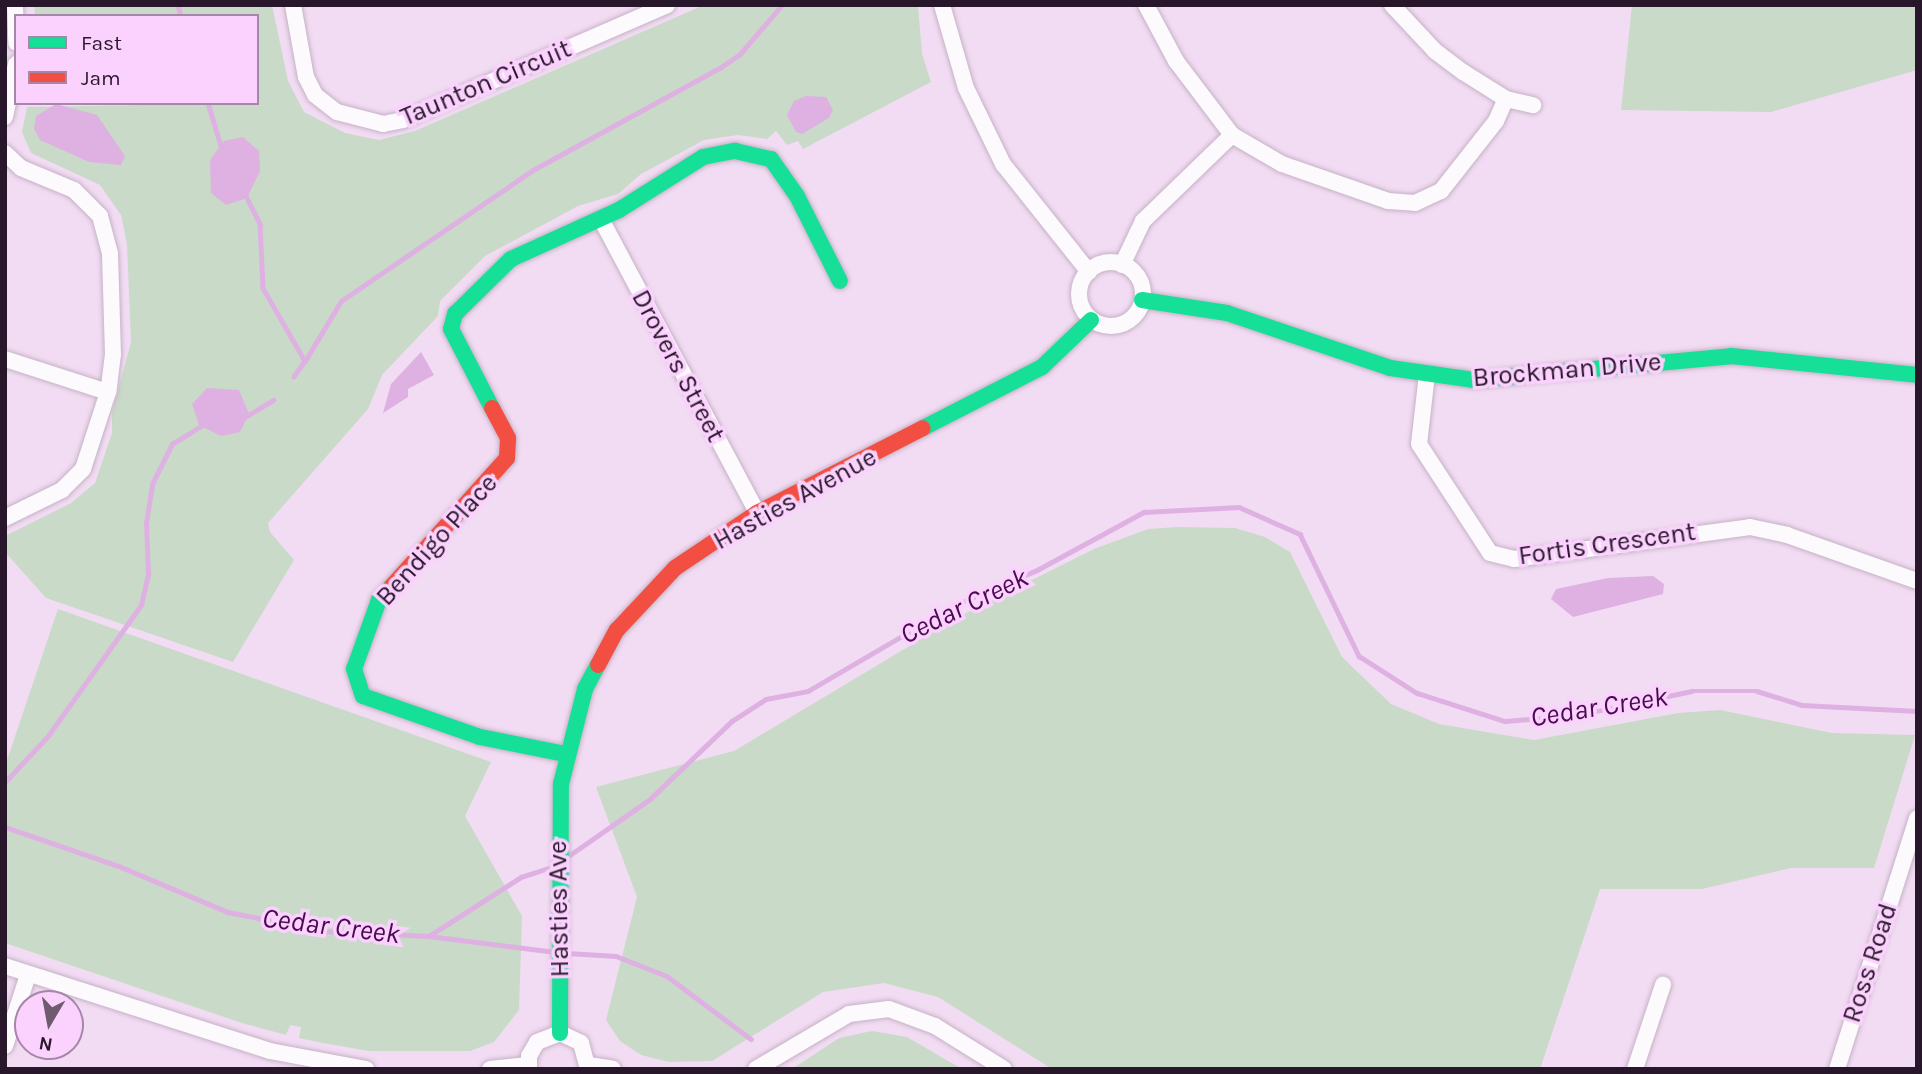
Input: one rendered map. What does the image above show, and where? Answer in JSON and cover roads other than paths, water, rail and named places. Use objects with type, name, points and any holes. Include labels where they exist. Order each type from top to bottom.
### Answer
[{"type":"street","name":"Taunton Circuit","points":[[293,5],[306,77],[315,95],[337,112],[383,124],[403,120],[667,5]]},
{"type":"street","points":[[942,5],[963,80],[1003,164],[1088,272]]},
{"type":"street","points":[[1146,5],[1176,61],[1232,135],[1282,164],[1388,201],[1415,203],[1441,191],[1496,121],[1506,99]]},
{"type":"street","points":[[1392,5],[1435,51],[1506,99],[1533,105]]},
{"type":"street","points":[[5,117],[14,74]]},
{"type":"street","points":[[1122,265],[1143,221],[1232,135]]},
{"type":"street","name":"Bendigo Place","points":[[565,754],[480,737],[375,703],[357,687],[354,669],[379,600],[507,458],[508,438],[451,329],[456,314],[499,267],[570,228],[601,219],[703,158],[735,151],[759,154],[771,159],[797,196],[840,281]]},
{"type":"street","points":[[5,153],[21,168],[79,194],[106,230],[113,354],[108,392],[79,475],[62,489],[5,518]]},
{"type":"street","name":"Drovers Street","points":[[601,219],[757,513]]},
{"type":"street","points":[[1104,263],[1122,265],[1139,279],[1142,300],[1132,318],[1122,324],[1101,325],[1091,320],[1084,311],[1079,291],[1088,272],[1104,263]]},
{"type":"street","name":"Brockman Drive","points":[[1142,300],[1227,313],[1359,360],[1427,374],[1493,380],[1731,355],[1917,375]]},
{"type":"street","name":"Hasties Avenue","points":[[561,784],[565,754],[596,664],[637,604],[675,568],[757,513],[1042,367],[1091,320]]},
{"type":"street","points":[[5,359],[108,392]]},
{"type":"street","name":"Fortis Crescent","points":[[1427,374],[1419,444],[1490,553],[1514,559],[1750,527],[1787,535],[1917,581]]},
{"type":"street","name":"Hasties Ave","points":[[559,1033],[561,992],[558,821],[561,784]]},
{"type":"street","name":"Ross Road","points":[[1837,1069],[1917,818]]},
{"type":"street","points":[[5,967],[270,1051],[366,1069]]},
{"type":"street","points":[[5,1046],[29,975]]},
{"type":"street","points":[[1635,1069],[1663,985]]},
{"type":"street","points":[[756,1069],[849,1014],[889,1009],[935,1026],[1004,1069]]},
{"type":"street","points":[[490,1069],[529,1067],[537,1042],[559,1033],[581,1043],[589,1067],[613,1069]]},
{"type":"waterway","points":[[178,5],[180,14]]},
{"type":"waterway","points":[[305,361],[341,301],[533,170],[721,67],[740,54],[782,5]]},
{"type":"waterway","points":[[209,105],[222,149]]},
{"type":"waterway","points":[[245,194],[260,224],[263,288],[305,361],[294,377]]},
{"type":"waterway","points":[[245,417],[273,400]]},
{"type":"waterway","points":[[5,782],[48,736],[141,605],[148,574],[146,523],[152,484],[172,444],[205,423]]},
{"type":"waterway","name":"Cedar Creek","points":[[567,857],[650,799],[732,721],[766,699],[808,691],[955,605],[1037,570],[1144,512],[1239,507],[1300,534],[1359,656],[1417,693],[1505,721],[1576,715],[1692,691],[1757,691],[1802,705],[1917,711]]},
{"type":"waterway","name":"Cedar Creek","points":[[5,827],[119,866],[228,912],[323,931],[429,936],[521,877],[554,866]]},
{"type":"waterway","points":[[429,936],[555,952]]},
{"type":"waterway","points":[[567,953],[616,956],[667,976],[751,1039]]}]
